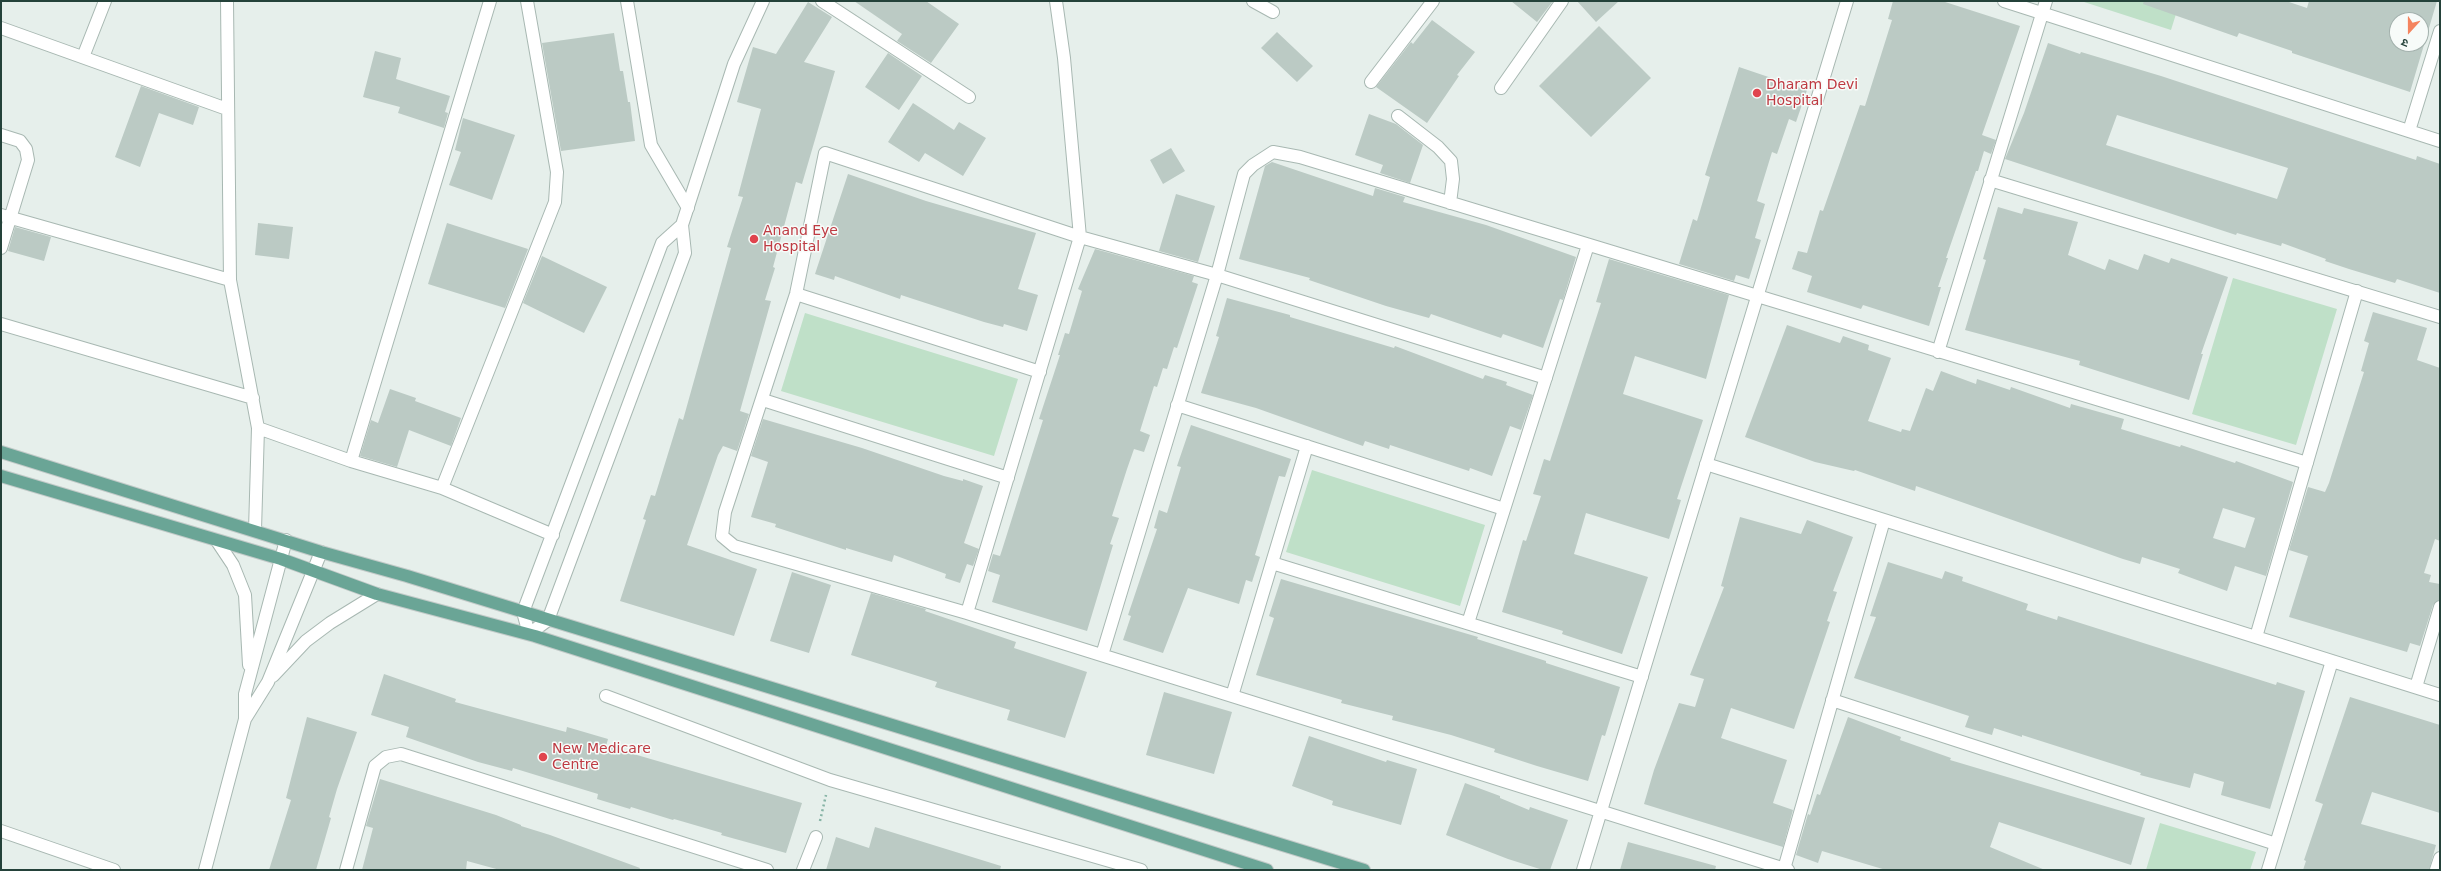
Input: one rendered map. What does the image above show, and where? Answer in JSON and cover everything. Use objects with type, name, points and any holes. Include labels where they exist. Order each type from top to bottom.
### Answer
[{"type":"main road","points":[[1,452],[255,530],[321,552],[522,612],[1364,870]]},
{"type":"main road","points":[[1,476],[281,560],[377,594],[529,634],[1267,870]]},
{"type":"street","points":[[83,57],[104,1]]},
{"type":"street","points":[[227,1],[230,280],[258,428],[255,530]]},
{"type":"street","points":[[351,461],[490,1]]},
{"type":"street","points":[[442,488],[555,202],[557,172],[527,1]]},
{"type":"street","points":[[626,1],[651,144],[688,208]]},
{"type":"street","points":[[682,225],[662,243],[553,535],[522,612],[529,634],[548,620],[685,253],[682,225],[734,64],[763,1]]},
{"type":"street","points":[[822,1],[969,97]]},
{"type":"street","points":[[967,613],[1080,237],[1064,58],[1056,1]]},
{"type":"street","points":[[1254,1],[1273,12]]},
{"type":"street","points":[[1371,82],[1432,1]]},
{"type":"street","points":[[1501,88],[1562,1]]},
{"type":"street","points":[[1583,870],[1847,1]]},
{"type":"street","points":[[2004,1],[2440,141]]},
{"type":"street","points":[[1938,352],[2046,1]]},
{"type":"street","points":[[1,28],[227,109]]},
{"type":"street","points":[[2409,131],[2440,31]]},
{"type":"street","points":[[1398,116],[1438,147],[1450,161],[1453,179],[1450,203]]},
{"type":"street","points":[[1,135],[20,141],[26,149],[28,160],[6,217],[1,248]]},
{"type":"street","points":[[1102,655],[1217,275],[1244,174],[1253,165],[1274,152],[1300,157],[1757,298],[2307,463]]},
{"type":"street","points":[[1546,378],[1217,275],[1080,237],[825,153],[796,294],[763,400],[725,512],[722,536],[734,546],[967,613],[1786,870],[1832,700],[1884,520]]},
{"type":"street","points":[[1990,180],[2440,316]]},
{"type":"street","points":[[6,217],[230,280]]},
{"type":"street","points":[[1468,623],[1588,245]]},
{"type":"street","points":[[2256,636],[2357,292]]},
{"type":"street","points":[[796,294],[1040,372]]},
{"type":"street","points":[[1,324],[253,398]]},
{"type":"street","points":[[763,400],[1008,478]]},
{"type":"street","points":[[1177,405],[1504,509]]},
{"type":"street","points":[[258,428],[351,461],[442,488],[553,535]]},
{"type":"street","points":[[1232,696],[1307,446]]},
{"type":"street","points":[[1706,464],[2440,695]]},
{"type":"street","points":[[205,870],[245,719],[245,694],[286,540]]},
{"type":"street","points":[[217,541],[233,565],[245,595],[250,676]]},
{"type":"street","points":[[245,719],[268,682],[321,552]]},
{"type":"street","points":[[1272,563],[1642,677]]},
{"type":"street","points":[[268,682],[306,641],[330,623],[377,594]]},
{"type":"street","points":[[2416,687],[2440,607]]},
{"type":"street","points":[[2268,870],[2332,661]]},
{"type":"street","points":[[606,696],[830,780],[1141,870]]},
{"type":"street","points":[[1832,700],[2276,844]]},
{"type":"street","points":[[346,870],[375,766],[386,757],[401,754],[767,870]]},
{"type":"street","points":[[1,831],[114,870]]},
{"type":"street","points":[[803,870],[816,837]]},
{"type":"street","points":[[2436,870],[2440,858]]},
{"type":"path","points":[[816,837],[830,780]]},
{"type":"green space","points":[[2081,1],[2180,1],[2171,30]]},
{"type":"green space","points":[[2233,278],[2337,309],[2296,445],[2192,414]]},
{"type":"green space","points":[[805,313],[1018,379],[994,456],[781,391]]},
{"type":"green space","points":[[1312,470],[1485,525],[1460,606],[1286,552]]},
{"type":"green space","points":[[2160,823],[2256,852],[2250,870],[2146,870]]},
{"type":"building","points":[[854,1],[926,1],[959,24],[931,63],[897,41],[902,34]]},
{"type":"building","points":[[1511,1],[1553,1],[1537,22]]},
{"type":"building","points":[[1577,1],[1619,1],[1596,22]]},
{"type":"building","points":[[1893,1],[1942,1],[2020,26],[1982,135],[1996,140],[1991,154],[1984,151],[1978,171],[1976,171],[1946,258],[1948,258],[1938,287],[1941,287],[1929,326],[1863,305],[1861,309],[1807,292],[1812,276],[1792,269],[1798,251],[1807,253],[1820,210],[1823,211],[1860,105],[1865,106],[1892,20],[1888,19]]},
{"type":"building","points":[[2144,1],[2286,1],[2307,8],[2309,1],[2437,1],[2429,28],[2429,12],[2389,12],[2389,52],[2422,52],[2410,92],[2292,53],[2292,51],[2239,33],[2237,37],[2143,4]]},
{"type":"building","points":[[808,2],[832,17],[804,62],[835,71],[802,184],[796,182],[773,267],[775,268],[765,300],[771,301],[740,411],[749,414],[737,451],[723,446],[718,455],[687,545],[757,569],[734,636],[620,601],[646,520],[643,519],[651,495],[655,496],[679,418],[683,420],[731,248],[727,247],[743,197],[738,196],[761,109],[737,102],[753,47],[776,54]]},
{"type":"building","points":[[1432,20],[1475,52],[1457,75],[1459,76],[1427,123],[1376,87],[1411,42],[1413,44]]},
{"type":"building","points":[[1599,26],[1651,78],[1591,137],[1539,86]]},
{"type":"building","points":[[1277,32],[1313,66],[1297,82],[1261,48]]},
{"type":"building","points":[[614,33],[620,71],[623,71],[628,102],[630,102],[635,141],[561,151],[542,43]]},
{"type":"building","points":[[2048,43],[2080,54],[2081,52],[2161,76],[2416,160],[2417,156],[2440,164],[2440,293],[2397,279],[2395,283],[2349,269],[2325,261],[2326,259],[2282,243],[2281,246],[2237,233],[2236,235],[2005,159],[2024,113]],"holes":[[[2117,115],[2288,168],[2277,199],[2106,145]]]},
{"type":"building","points":[[375,51],[401,58],[396,79],[450,96],[445,112],[448,113],[444,128],[398,113],[400,107],[363,97]]},
{"type":"building","points":[[888,53],[922,76],[899,110],[865,87]]},
{"type":"building","points":[[1739,67],[1807,90],[1796,122],[1789,119],[1777,154],[1772,152],[1757,201],[1765,204],[1755,238],[1761,240],[1749,279],[1736,275],[1734,281],[1679,264],[1693,219],[1697,221],[1710,177],[1705,175]]},
{"type":"building","points":[[141,86],[199,107],[193,125],[159,113],[140,167],[115,157]]},
{"type":"building","points":[[913,103],[954,130],[959,122],[986,138],[963,176],[925,153],[919,162],[888,142]]},
{"type":"building","points":[[1369,114],[1396,124],[1423,145],[1410,183],[1380,173],[1383,165],[1355,155]]},
{"type":"building","points":[[463,118],[515,135],[492,200],[449,185],[461,152],[455,150]]},
{"type":"building","points":[[1171,148],[1185,171],[1163,184],[1150,160]]},
{"type":"building","points":[[1272,162],[1373,196],[1375,188],[1405,197],[1403,202],[1486,225],[1576,257],[1563,300],[1560,299],[1543,348],[1503,334],[1501,338],[1431,314],[1429,318],[1386,306],[1309,280],[1310,278],[1239,259],[1265,166]]},
{"type":"building","points":[[848,174],[926,201],[1036,233],[1018,289],[1038,295],[1027,331],[1004,324],[1003,327],[984,322],[901,295],[900,299],[835,276],[834,280],[815,274]]},
{"type":"building","points":[[1176,194],[1215,206],[1198,262],[1159,251]]},
{"type":"building","points":[[1998,207],[2022,214],[2024,208],[2078,222],[2068,255],[2105,270],[2109,259],[2138,270],[2144,254],[2169,263],[2171,258],[2228,277],[2201,354],[2203,354],[2189,400],[2079,365],[2080,361],[1965,330],[1986,260],[1983,259]]},
{"type":"building","points":[[258,223],[293,227],[289,259],[255,255]]},
{"type":"building","points":[[447,223],[528,249],[505,308],[428,284]]},
{"type":"building","points":[[15,227],[51,237],[44,261],[8,251]]},
{"type":"building","points":[[1095,249],[1194,276],[1192,282],[1198,284],[1177,348],[1174,347],[1167,369],[1163,368],[1157,387],[1154,386],[1140,431],[1150,435],[1144,452],[1134,449],[1127,469],[1112,516],[1119,518],[1110,544],[1113,545],[1087,631],[992,602],[1000,575],[988,571],[993,554],[1000,556],[1002,550],[1043,420],[1039,419],[1060,355],[1058,355],[1065,333],[1069,334],[1082,291],[1078,289]]},
{"type":"building","points":[[542,256],[607,287],[584,333],[523,303]]},
{"type":"building","points":[[1609,259],[1729,295],[1706,379],[1635,356],[1623,394],[1703,420],[1677,499],[1681,500],[1669,539],[1586,513],[1574,554],[1648,577],[1622,654],[1562,634],[1563,631],[1502,612],[1523,540],[1526,541],[1541,496],[1533,494],[1544,459],[1550,461],[1601,303],[1596,302]]},
{"type":"building","points":[[1227,298],[1290,315],[1290,317],[1394,348],[1395,346],[1483,379],[1485,375],[1507,382],[1506,385],[1533,395],[1521,430],[1510,426],[1492,476],[1470,468],[1469,471],[1390,445],[1389,449],[1365,441],[1363,446],[1256,408],[1201,393],[1219,337],[1216,336]]},
{"type":"building","points":[[2373,312],[2427,328],[2417,360],[2440,368],[2440,541],[2435,539],[2424,573],[2431,575],[2429,582],[2440,584],[2440,600],[2433,605],[2420,646],[2410,643],[2407,652],[2289,617],[2308,556],[2289,550],[2308,487],[2325,492],[2329,483],[2364,372],[2361,371],[2369,343],[2364,341]]},
{"type":"building","points":[[1787,325],[1840,343],[1843,336],[1869,345],[1868,350],[1891,358],[1868,421],[1901,432],[1902,429],[1910,431],[1926,388],[1933,391],[1941,371],[1976,384],[1977,379],[2010,390],[2011,387],[2070,408],[2071,404],[2124,419],[2121,429],[2180,447],[2181,445],[2235,463],[2236,461],[2293,482],[2266,576],[2235,566],[2227,591],[2178,573],[2180,569],[2142,557],[2140,564],[2123,559],[1916,486],[1915,491],[1855,470],[1815,462],[1745,437]],"holes":[[[2223,508],[2255,518],[2245,548],[2213,538]]]},
{"type":"building","points":[[390,389],[416,398],[415,401],[461,418],[451,446],[409,430],[397,467],[360,456],[371,420],[378,423]]},
{"type":"building","points":[[763,419],[862,448],[944,476],[963,481],[963,479],[983,486],[964,543],[979,549],[973,566],[967,564],[960,583],[945,578],[946,574],[894,555],[892,562],[846,548],[846,550],[775,527],[776,524],[751,517],[768,462],[751,456]]},
{"type":"building","points":[[1191,425],[1291,459],[1285,477],[1279,476],[1255,555],[1260,557],[1252,582],[1246,580],[1239,604],[1188,588],[1163,653],[1123,640],[1131,616],[1128,615],[1157,529],[1154,528],[1159,510],[1167,513],[1181,467],[1177,466]]},
{"type":"building","points":[[1740,517],[1801,534],[1807,520],[1853,537],[1833,591],[1837,592],[1827,621],[1830,622],[1794,729],[1731,708],[1721,738],[1787,760],[1773,803],[1793,810],[1783,847],[1644,804],[1654,770],[1679,703],[1695,707],[1704,679],[1690,675],[1724,587],[1721,586]]},
{"type":"building","points":[[1888,562],[1942,579],[1945,571],[1963,577],[1962,581],[2028,604],[2026,610],[2057,620],[2058,616],[2276,685],[2277,682],[2305,691],[2270,809],[2221,795],[2224,782],[2194,773],[2190,788],[2140,775],[2141,773],[2022,735],[2022,737],[1994,728],[1992,735],[1965,727],[1969,716],[1854,678],[1876,617],[1870,616]]},
{"type":"building","points":[[792,572],[831,585],[809,653],[770,641]]},
{"type":"building","points":[[1281,579],[1478,637],[1477,639],[1620,687],[1605,736],[1602,735],[1588,781],[1494,752],[1495,749],[1451,735],[1392,720],[1393,716],[1341,703],[1342,700],[1256,675],[1274,618],[1269,616]]},
{"type":"building","points":[[871,593],[926,609],[925,611],[1016,642],[1014,648],[1087,672],[1065,738],[1007,720],[1010,710],[935,687],[937,682],[851,655]]},
{"type":"building","points":[[384,674],[456,699],[455,702],[566,732],[567,727],[608,739],[606,746],[802,803],[786,853],[721,835],[722,833],[674,819],[673,820],[631,807],[630,809],[597,799],[598,794],[513,768],[512,771],[478,762],[406,737],[409,727],[371,715]]},
{"type":"building","points":[[1164,692],[1232,712],[1214,774],[1146,755]]},
{"type":"building","points":[[2350,697],[2440,725],[2440,813],[2372,792],[2361,824],[2436,845],[2429,870],[2303,870],[2306,861],[2304,860],[2323,804],[2315,801]]},
{"type":"building","points":[[307,717],[357,732],[337,789],[329,817],[331,818],[316,870],[269,870],[291,800],[286,798]]},
{"type":"building","points":[[1848,717],[1901,737],[1900,740],[1951,758],[1950,760],[2145,818],[2131,865],[1999,822],[1990,847],[2045,870],[1886,870],[1822,851],[1818,863],[1796,855],[1808,814],[1810,815],[1817,794],[1820,795]]},
{"type":"building","points":[[1309,736],[1386,762],[1387,760],[1417,769],[1401,825],[1332,805],[1333,801],[1292,786]]},
{"type":"building","points":[[380,779],[496,815],[521,826],[640,868],[639,870],[500,870],[467,861],[466,870],[362,870],[373,828],[366,826]]},
{"type":"building","points":[[1465,783],[1500,796],[1500,798],[1529,810],[1530,807],[1568,820],[1550,870],[1543,870],[1508,859],[1446,835]]},
{"type":"building","points":[[875,827],[1001,866],[1000,870],[826,870],[836,837],[869,848]]},
{"type":"building","points":[[1628,842],[1716,866],[1715,870],[1620,870]]},
{"type":"place","name":"Dharam Devi Hospital","points":[[1757,93]]},
{"type":"place","name":"Anand Eye Hospital","points":[[754,239]]},
{"type":"place","name":"New Medicare Centre","points":[[543,757]]}]
